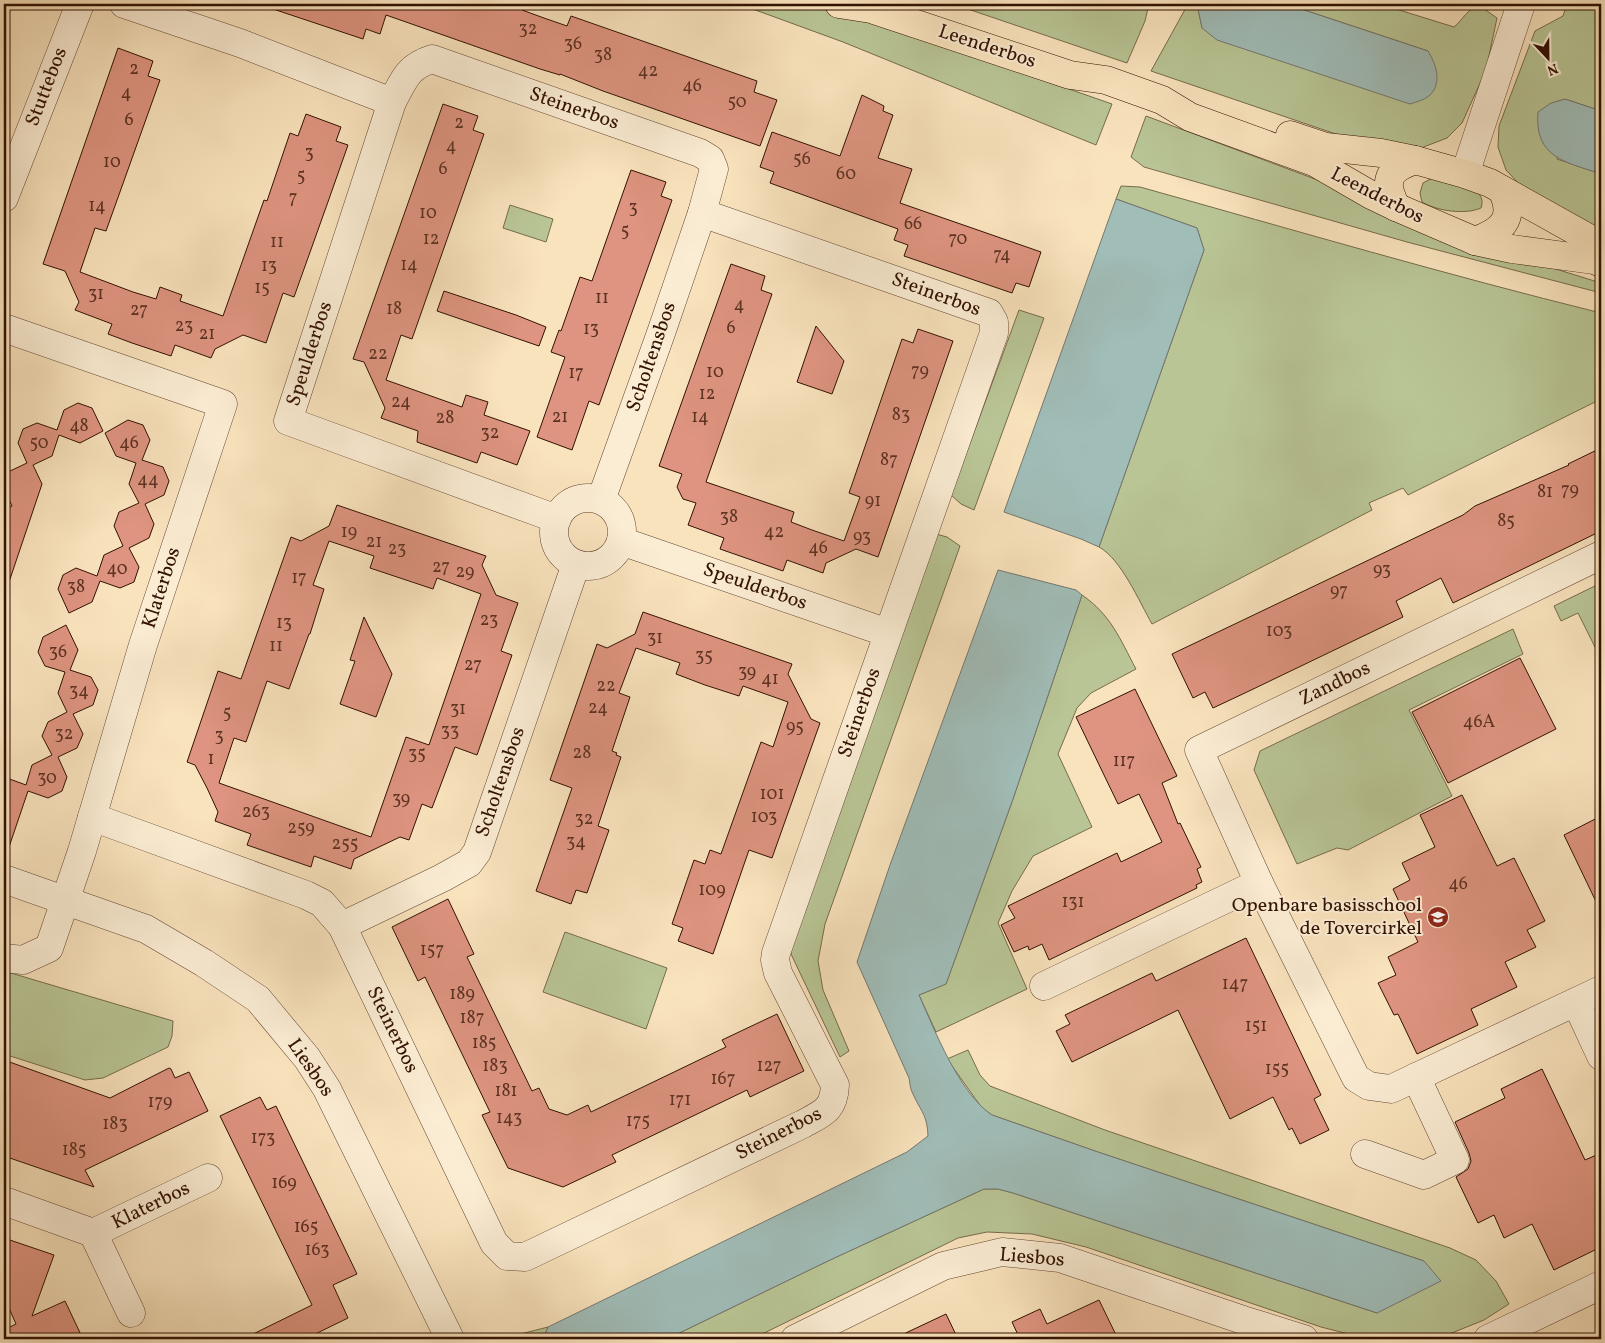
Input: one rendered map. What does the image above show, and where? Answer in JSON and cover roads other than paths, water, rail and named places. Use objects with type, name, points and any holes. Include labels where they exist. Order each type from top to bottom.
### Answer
[{"type":"main road","name":"Leenderbos","points":[[839,4],[871,10],[1070,75],[1106,80],[1162,100],[1190,117],[1314,162],[1396,208],[1475,241],[1512,249],[1601,262]]},
{"type":"main road","name":"Leenderbos","points":[[906,4],[1075,61],[1106,80]]},
{"type":"main road","name":"Leenderbos","points":[[1162,100],[1194,102],[1326,147],[1415,160],[1465,174],[1502,190],[1601,245]]},
{"type":"main road","points":[[1396,208],[1390,195],[1389,182],[1392,172],[1399,166],[1415,160]]},
{"type":"main road","points":[[1475,241],[1487,237],[1500,228],[1508,217],[1507,201],[1502,190]]},
{"type":"street","name":"Stuttebos","points":[[4,198],[80,4]]},
{"type":"street","points":[[124,4],[240,43],[392,102]]},
{"type":"street","points":[[1465,174],[1521,4]]},
{"type":"street","name":"Steinerbos","points":[[92,817],[306,895],[322,903],[342,926],[494,1243],[507,1256],[525,1257],[820,1115],[830,1108],[835,1085],[778,973],[775,960],[776,953],[994,333],[994,322],[989,313],[702,213],[714,169],[710,160],[700,153],[432,59],[418,63],[407,75],[392,102]]},
{"type":"street","name":"Speulderbos","points":[[392,102],[288,421],[556,519]]},
{"type":"street","name":"Scholtensbos","points":[[601,500],[702,213]]},
{"type":"street","name":"Klaterbos","points":[[4,328],[223,404],[143,646],[92,817],[49,948],[23,960],[4,958]]},
{"type":"street","points":[[591,497],[601,500],[610,505],[617,513],[623,531],[622,541],[617,552],[609,560],[587,567],[576,564],[567,559],[557,546],[554,530],[556,519],[570,503],[591,497]]},
{"type":"street","name":"Speulderbos","points":[[622,541],[888,633]]},
{"type":"street","name":"Zandbos","points":[[1601,555],[1199,750],[1259,883],[1356,1078],[1369,1086],[1391,1089],[1601,990]]},
{"type":"street","name":"Scholtensbos","points":[[342,926],[442,878],[469,863],[477,852],[576,564]]},
{"type":"street","name":"Liesbos","points":[[4,879],[146,928],[258,999],[307,1058],[327,1089],[386,1205],[434,1310],[450,1339]]},
{"type":"street","points":[[1044,986],[1259,883]]},
{"type":"street","points":[[1576,1002],[1601,1056]]},
{"type":"street","points":[[1364,1154],[1424,1175],[1455,1160],[1416,1077]]},
{"type":"street","name":"Klaterbos","points":[[4,1201],[94,1233],[208,1178]]},
{"type":"street","name":"Klaterbos","points":[[94,1233],[131,1313]]},
{"type":"street","name":"Liesbos","points":[[795,1339],[943,1266],[1002,1252],[1060,1258],[1240,1330],[1304,1339]]},
{"type":"street","points":[[1488,1339],[1601,1285]]},
{"type":"water","points":[[1197,4],[1286,4],[1428,51],[1436,68],[1436,85],[1429,96],[1410,104],[1217,40],[1202,28]]},
{"type":"water","points":[[1565,99],[1601,111],[1601,174],[1576,166],[1555,156],[1547,149],[1541,139],[1538,127],[1538,112],[1551,103]]},
{"type":"water","points":[[1116,199],[1197,228],[1204,250],[1099,547],[1004,512]]},
{"type":"water","points":[[998,570],[1076,590],[1082,595],[1013,799],[946,984],[919,995],[940,1043],[959,1077],[980,1105],[992,1115],[1424,1261],[1441,1281],[1377,1313],[1013,1193],[998,1189],[984,1189],[830,1260],[667,1339],[543,1339],[548,1327],[907,1152],[928,1136],[925,1118],[912,1092],[909,1078],[857,962],[890,865]]},
{"type":"place","name":"Openbare basisschool de Tovercirkel","points":[[1438,917]]}]
